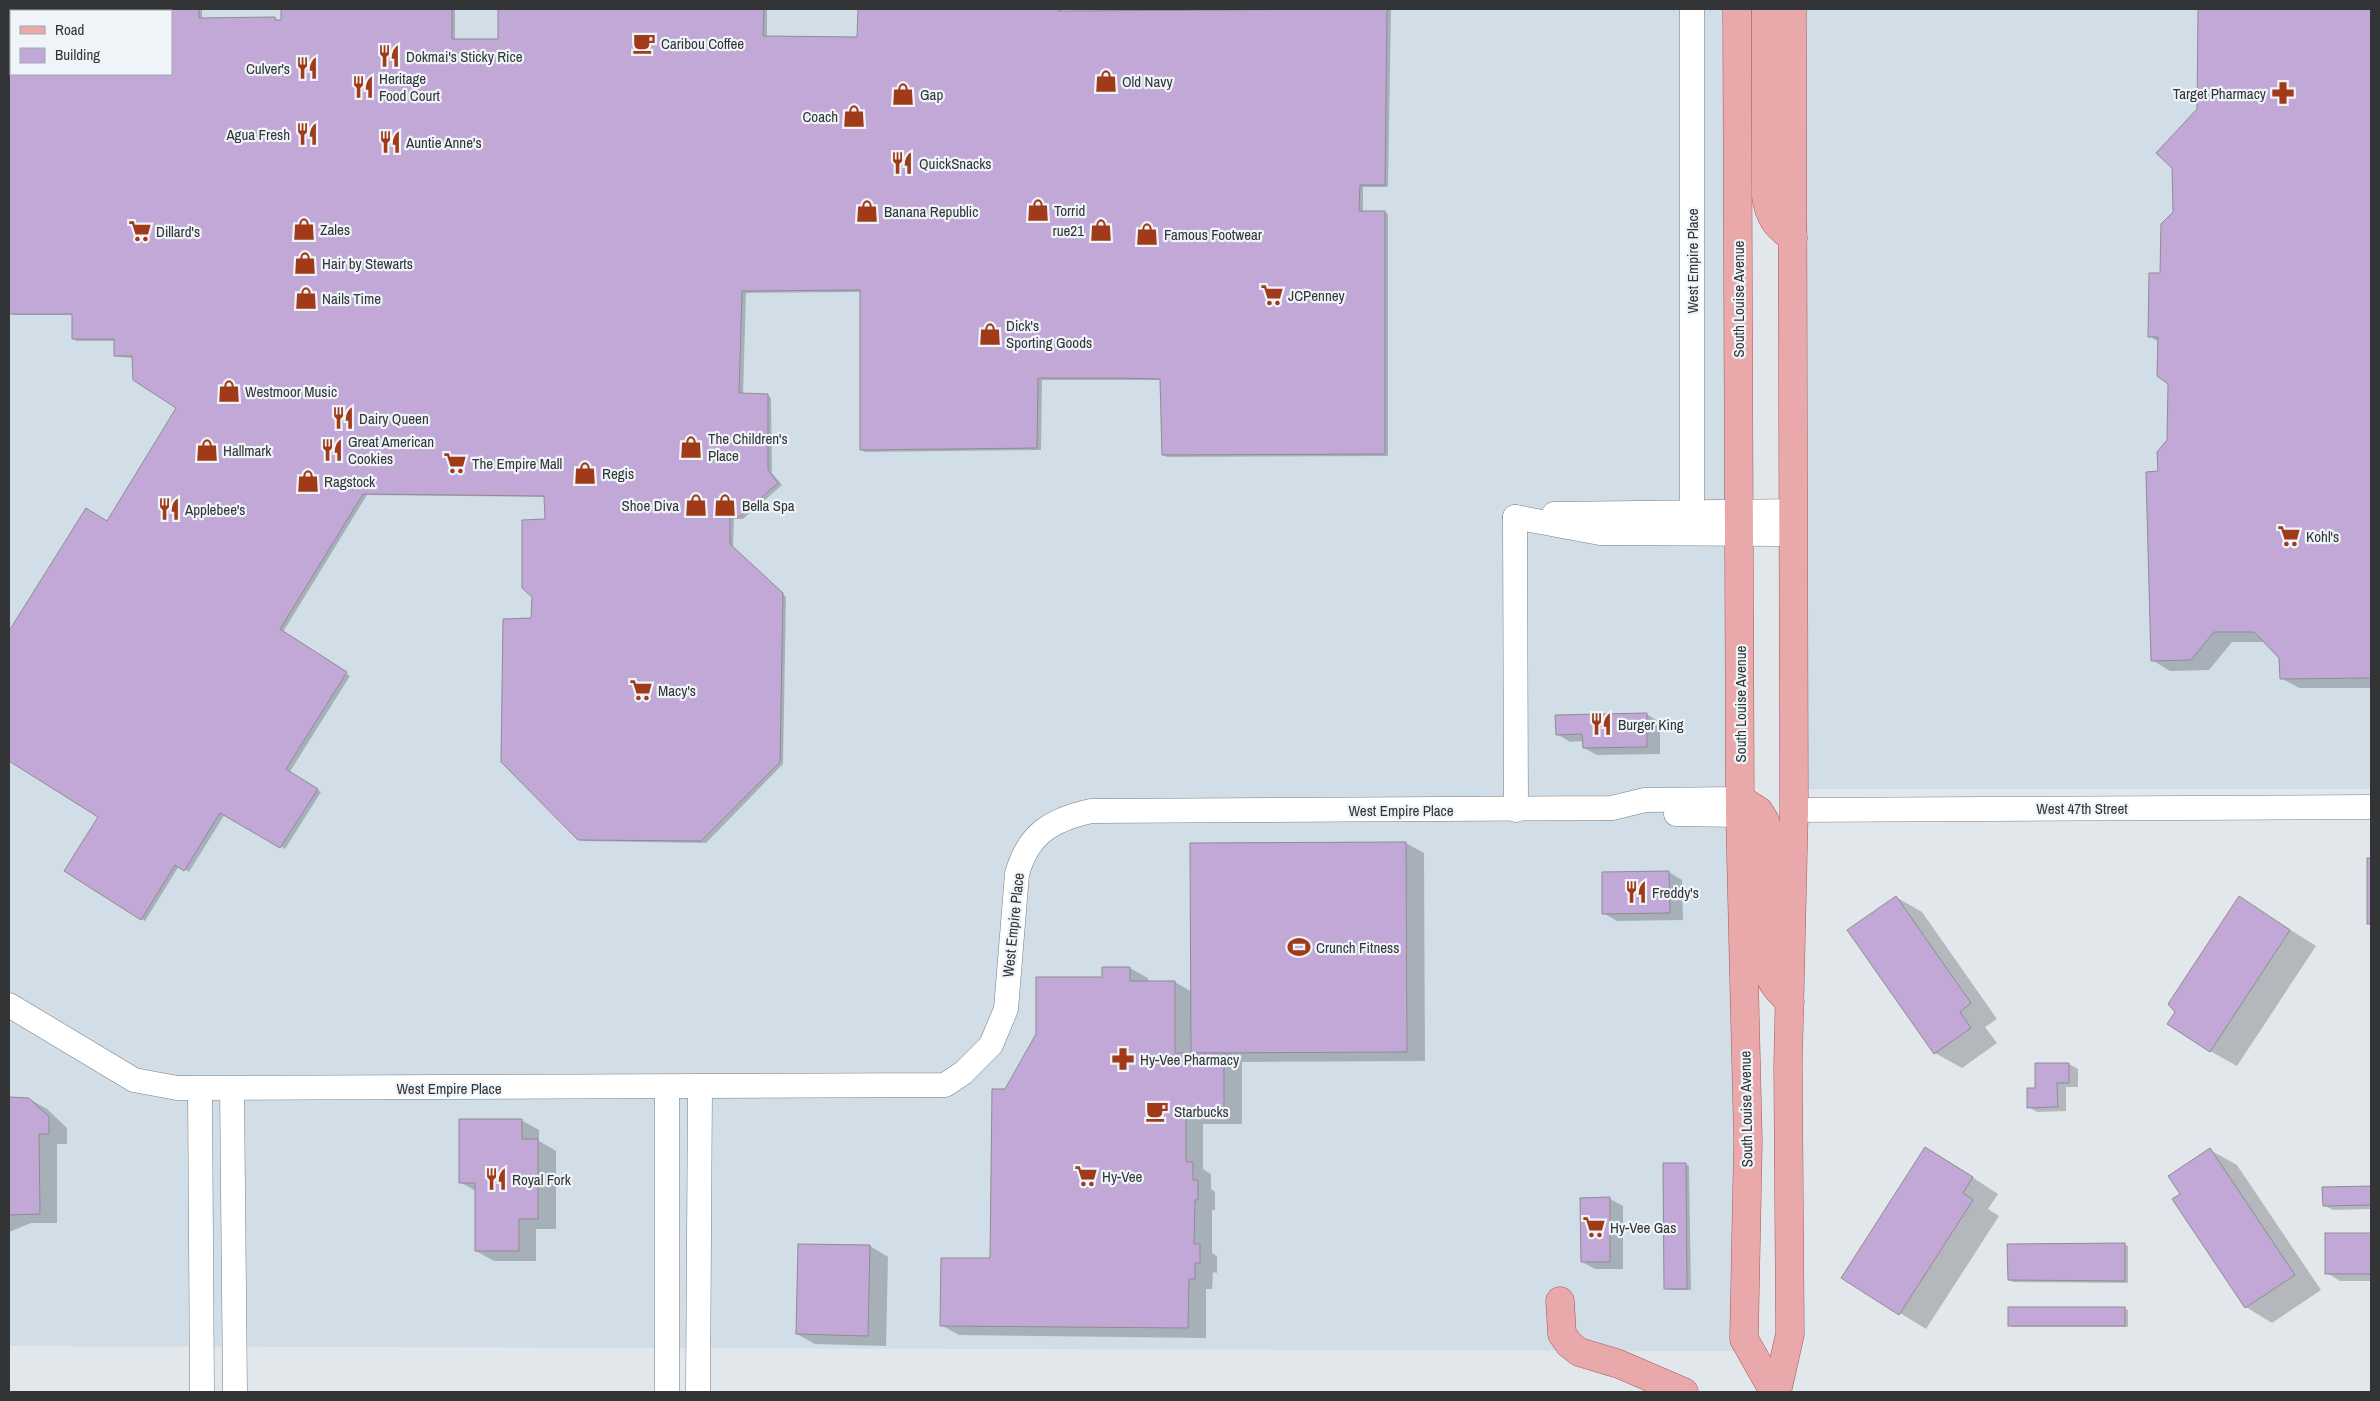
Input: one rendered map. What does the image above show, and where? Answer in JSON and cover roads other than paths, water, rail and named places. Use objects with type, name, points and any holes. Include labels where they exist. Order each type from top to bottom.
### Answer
[{"type":"main road","name":"South Louise Avenue","points":[[1738,9],[1740,807],[1748,1140],[1744,1339],[1775,1392]]},
{"type":"main road","points":[[1766,9],[1766,196],[1772,219],[1778,228],[1793,238]]},
{"type":"main road","name":"South Louise Avenue","points":[[1775,1392],[1790,1334],[1790,1002],[1794,810],[1792,9]]},
{"type":"main road","points":[[1740,807],[1760,811],[1765,821],[1769,846],[1768,969],[1770,979],[1775,988],[1790,1002]]},
{"type":"main road","points":[[1560,1301],[1562,1334],[1569,1344],[1579,1352],[1619,1364],[1684,1392]]},
{"type":"street","name":"West Empire Place","points":[[1692,9],[1692,513]]},
{"type":"street","points":[[1515,517],[1565,513],[1692,513],[1739,523]]},
{"type":"street","points":[[1515,517],[1600,532],[1739,523],[1793,523]]},
{"type":"street","points":[[1515,517],[1516,810]]},
{"type":"street","name":"West Empire Place","points":[[9,1005],[134,1080],[177,1088],[700,1088],[945,1085],[963,1073],[991,1046],[1006,1009],[1016,874],[1022,857],[1029,843],[1042,831],[1058,821],[1074,815],[1091,811],[1612,808],[1645,800],[1740,807]]},
{"type":"street","name":"West 47th Street","points":[[1794,810],[2371,807]]},
{"type":"street","points":[[667,1088],[667,1392]]},
{"type":"street","points":[[698,1392],[700,1088]]},
{"type":"street","points":[[200,1089],[202,1392]]},
{"type":"street","points":[[232,1089],[235,1392]]},
{"type":"place","name":"Caribou Coffee","points":[[644,43]]},
{"type":"place","name":"Dokmai's Sticky Rice","points":[[389,56]]},
{"type":"place","name":"Culver's","points":[[307,68]]},
{"type":"place","name":"Old Navy","points":[[1106,81]]},
{"type":"place","name":"Heritage Food Court","points":[[363,87]]},
{"type":"place","name":"Target Pharmacy","points":[[2283,93]]},
{"type":"place","name":"Gap","points":[[903,94]]},
{"type":"place","name":"Coach","points":[[854,116]]},
{"type":"place","name":"Agua Fresh","points":[[307,134]]},
{"type":"place","name":"Auntie Anne's","points":[[390,142]]},
{"type":"place","name":"QuickSnacks","points":[[902,163]]},
{"type":"place","name":"Torrid","points":[[1038,210]]},
{"type":"place","name":"Banana Republic","points":[[867,211]]},
{"type":"place","name":"Zales","points":[[304,229]]},
{"type":"place","name":"rue21","points":[[1101,230]]},
{"type":"place","name":"Dillard's","points":[[140,231]]},
{"type":"place","name":"Famous Footwear","points":[[1147,234]]},
{"type":"place","name":"Hair by Stewarts","points":[[305,263]]},
{"type":"place","name":"JCPenney","points":[[1272,295]]},
{"type":"place","name":"Nails Time","points":[[306,298]]},
{"type":"place","name":"Dick's Sporting Goods","points":[[990,334]]},
{"type":"place","name":"Westmoor Music","points":[[229,391]]},
{"type":"place","name":"Dairy Queen","points":[[343,418]]},
{"type":"place","name":"The Children's Place","points":[[691,447]]},
{"type":"place","name":"Hallmark","points":[[207,450]]},
{"type":"place","name":"Great American Cookies","points":[[332,450]]},
{"type":"place","name":"The Empire Mall","points":[[455,463]]},
{"type":"place","name":"Regis","points":[[585,473]]},
{"type":"place","name":"Ragstock","points":[[308,481]]},
{"type":"place","name":"Shoe Diva","points":[[696,505]]},
{"type":"place","name":"Bella Spa","points":[[725,505]]},
{"type":"place","name":"Applebee's","points":[[169,509]]},
{"type":"place","name":"Kohl's","points":[[2289,536]]},
{"type":"place","name":"Macy's","points":[[641,690]]},
{"type":"place","name":"Burger King","points":[[1601,724]]},
{"type":"place","name":"Freddy's","points":[[1636,892]]},
{"type":"place","name":"Crunch Fitness","points":[[1299,947]]},
{"type":"place","name":"Hy-Vee Pharmacy","points":[[1123,1059]]},
{"type":"place","name":"Starbucks","points":[[1157,1111]]},
{"type":"place","name":"Hy-Vee","points":[[1086,1176]]},
{"type":"place","name":"Royal Fork","points":[[496,1179]]},
{"type":"place","name":"Hy-Vee Gas","points":[[1594,1227]]}]
